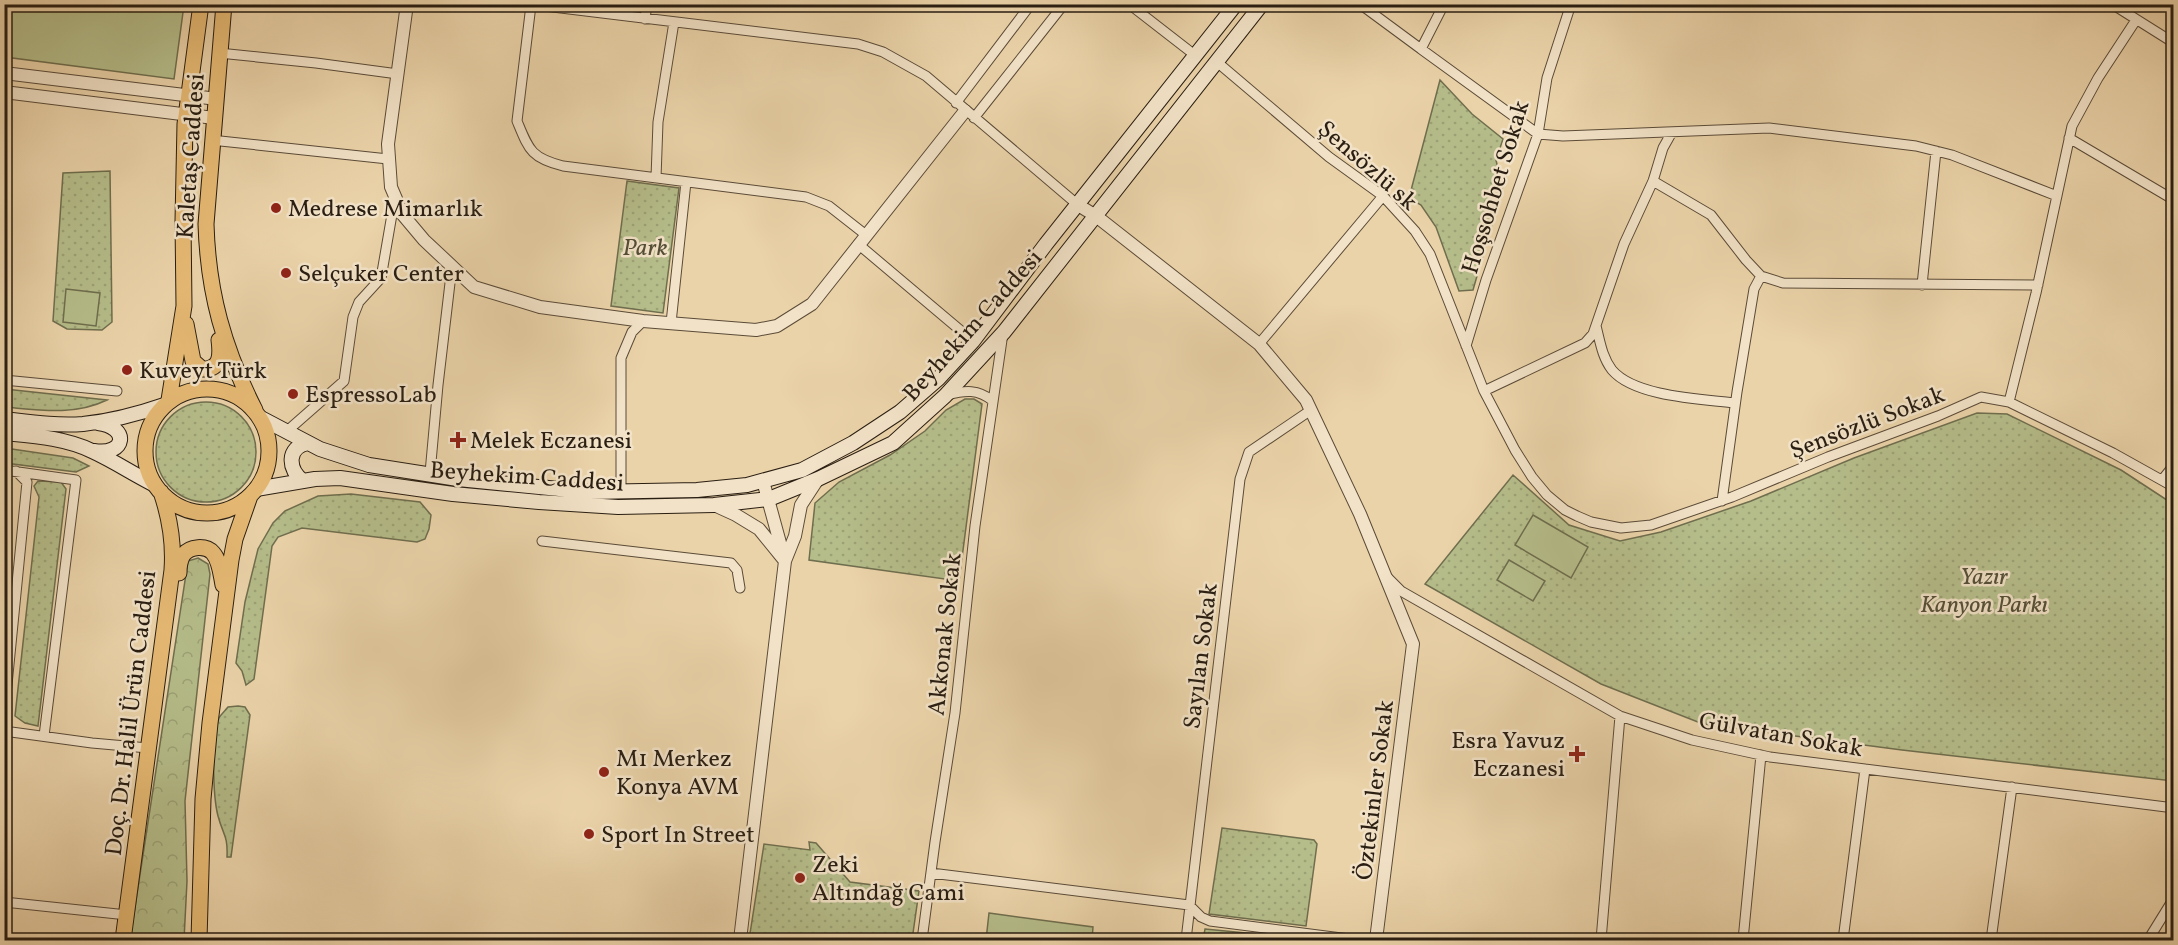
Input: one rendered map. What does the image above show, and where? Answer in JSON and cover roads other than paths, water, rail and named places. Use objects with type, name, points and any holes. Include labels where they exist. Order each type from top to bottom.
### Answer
[{"type":"main road","name":"Kaletaş Caddesi","points":[[166,403],[184,306],[183,221],[186,113],[201,4]]},
{"type":"main road","name":"Kaletaş Caddesi","points":[[224,4],[217,99],[211,140],[206,224],[207,258],[215,308],[230,356],[258,414]]},
{"type":"main road","name":"Beyhekim Caddesi","points":[[258,414],[308,444],[369,465],[458,479],[568,490],[621,492],[697,490],[747,485],[802,470],[853,443],[900,412],[938,379],[973,340],[1236,4]]},
{"type":"main road","name":"Beyhekim Caddesi","points":[[253,493],[303,481],[340,478],[453,494],[618,507],[714,505],[769,499],[893,444],[945,396],[1004,332],[1262,4]]},
{"type":"main road","points":[[184,306],[193,361],[202,369],[215,367],[221,356],[215,308]]},
{"type":"main road","points":[[4,419],[51,424],[95,422],[130,416],[166,403],[194,389],[217,389],[238,396],[258,414],[268,436],[270,454],[266,473],[253,493],[235,539],[225,596],[202,799],[199,940]]},
{"type":"main road","points":[[158,488],[147,467],[145,448],[153,420],[166,403]]},
{"type":"main road","points":[[92,451],[113,451],[118,447],[121,439],[120,433],[109,424],[95,422]]},
{"type":"main road","points":[[4,433],[42,437],[92,451],[158,488],[183,508],[209,513],[227,510],[253,493]]},
{"type":"main road","points":[[303,481],[294,473],[291,458],[296,449],[308,444]]},
{"type":"main road","name":"Doç. Dr. Halil Ürün Caddesi","points":[[123,940],[167,610],[173,546],[170,524],[158,488]]},
{"type":"main road","points":[[167,610],[176,587],[182,556],[187,550],[194,548],[208,549],[213,553],[220,570],[225,596]]},
{"type":"street","points":[[407,4],[388,144],[388,159],[391,186],[395,197],[403,215],[424,240],[474,286],[540,307],[643,321],[756,330],[777,326],[812,304],[965,111],[1064,4]]},
{"type":"street","points":[[645,19],[647,4]]},
{"type":"street","points":[[965,111],[1032,4]]},
{"type":"street","points":[[1129,4],[1196,56]]},
{"type":"street","points":[[1360,4],[1538,134],[1563,136],[1769,128],[1916,146],[1952,155],[2057,196]]},
{"type":"street","points":[[1421,49],[1444,4]]},
{"type":"street","name":"Hoşsohbet Sokak","points":[[1466,346],[1486,280],[1538,134],[1547,78],[1571,4]]},
{"type":"street","points":[[2112,4],[2174,43]]},
{"type":"street","points":[[973,340],[829,206],[806,197],[563,166],[543,161],[534,154],[517,121],[530,5],[858,44],[883,52],[926,76],[1078,205],[1096,216],[1259,344],[1306,400],[1360,514],[1386,576]]},
{"type":"street","points":[[2009,402],[2038,285],[2072,126],[2098,78],[2136,20]]},
{"type":"street","points":[[656,178],[658,122],[674,22]]},
{"type":"street","points":[[219,53],[398,74]]},
{"type":"street","name":"Şensözlü sk","points":[[1217,62],[1329,157],[1383,196],[1415,231],[1430,254],[1484,391],[1515,450],[1532,477],[1564,510]]},
{"type":"street","points":[[4,73],[217,99]]},
{"type":"street","points":[[4,92],[214,118]]},
{"type":"street","points":[[1484,391],[1585,343],[1593,334],[1624,244],[1653,181],[1663,148],[1672,132]]},
{"type":"street","points":[[2070,138],[2174,200]]},
{"type":"street","points":[[211,140],[388,159]]},
{"type":"street","points":[[1922,285],[1936,151]]},
{"type":"street","points":[[1653,181],[1711,215],[1761,276],[1783,283],[2038,285]]},
{"type":"street","points":[[671,323],[686,182]]},
{"type":"street","points":[[1259,344],[1383,196]]},
{"type":"street","points":[[286,432],[344,381],[353,316],[359,302],[381,278],[395,197]]},
{"type":"street","points":[[430,473],[452,266]]},
{"type":"street","points":[[1722,501],[1754,289],[1761,276]]},
{"type":"street","points":[[621,492],[621,358],[632,332],[643,321]]},
{"type":"street","points":[[1596,326],[1603,353],[1613,370],[1630,383],[1656,393],[1735,403]]},
{"type":"street","name":"Akkonak Sokak","points":[[922,940],[955,713],[975,526],[1004,332]]},
{"type":"street","points":[[4,380],[117,391]]},
{"type":"street","points":[[945,396],[963,390],[974,391],[993,402]]},
{"type":"street","name":"Şensözlü Sokak","points":[[1564,510],[1591,522],[1621,528],[1652,525],[1722,501],[1981,397],[2009,402],[2113,453],[2174,487]]},
{"type":"street","name":"Sayılan Sokak","points":[[1186,940],[1240,478],[1249,452],[1311,410]]},
{"type":"street","points":[[2162,480],[2174,465]]},
{"type":"street","points":[[4,470],[76,480],[44,736]]},
{"type":"street","points":[[4,715],[27,482],[16,471]]},
{"type":"street","points":[[740,940],[785,561],[795,536],[801,505],[818,479]]},
{"type":"street","points":[[763,481],[785,561]]},
{"type":"street","points":[[714,505],[759,529],[785,561]]},
{"type":"street","points":[[542,541],[731,563],[738,570],[740,588]]},
{"type":"street","name":"Öztekinler Sokak","points":[[1376,940],[1413,644],[1386,576]]},
{"type":"street","name":"Gülvatan Sokak","points":[[1386,576],[1401,591],[1620,716],[1692,740],[1761,755],[2174,808]]},
{"type":"street","points":[[1601,940],[1620,716]]},
{"type":"street","points":[[4,731],[148,748]]},
{"type":"street","points":[[1743,940],[1761,755]]},
{"type":"street","points":[[1843,940],[1865,769]]},
{"type":"street","points":[[1991,940],[2012,787]]},
{"type":"street","points":[[931,873],[1189,905],[1201,917],[1210,921],[1357,940]]},
{"type":"street","points":[[2148,940],[2174,898]]},
{"type":"street","points":[[4,902],[127,915]]},
{"type":"place","name":"Medrese Mimarlık","points":[[276,208]]},
{"type":"place","name":"Selçuker Center","points":[[286,273]]},
{"type":"place","name":"Kuveyt Türk","points":[[127,370]]},
{"type":"place","name":"EspressoLab","points":[[293,394]]},
{"type":"place","name":"Melek Eczanesi","points":[[458,440]]},
{"type":"place","name":"Esra Yavuz Eczanesi","points":[[1577,754]]},
{"type":"place","name":"M1 Merkez Konya AVM","points":[[604,772]]},
{"type":"place","name":"Sport In Street","points":[[589,834]]},
{"type":"place","name":"Zeki Altındağ Cami","points":[[800,878]]},
{"type":"park label","name":"Park","points":[[645,247]]},
{"type":"park label","name":"Yazır Kanyon Parkı","points":[[1984,590]]}]
